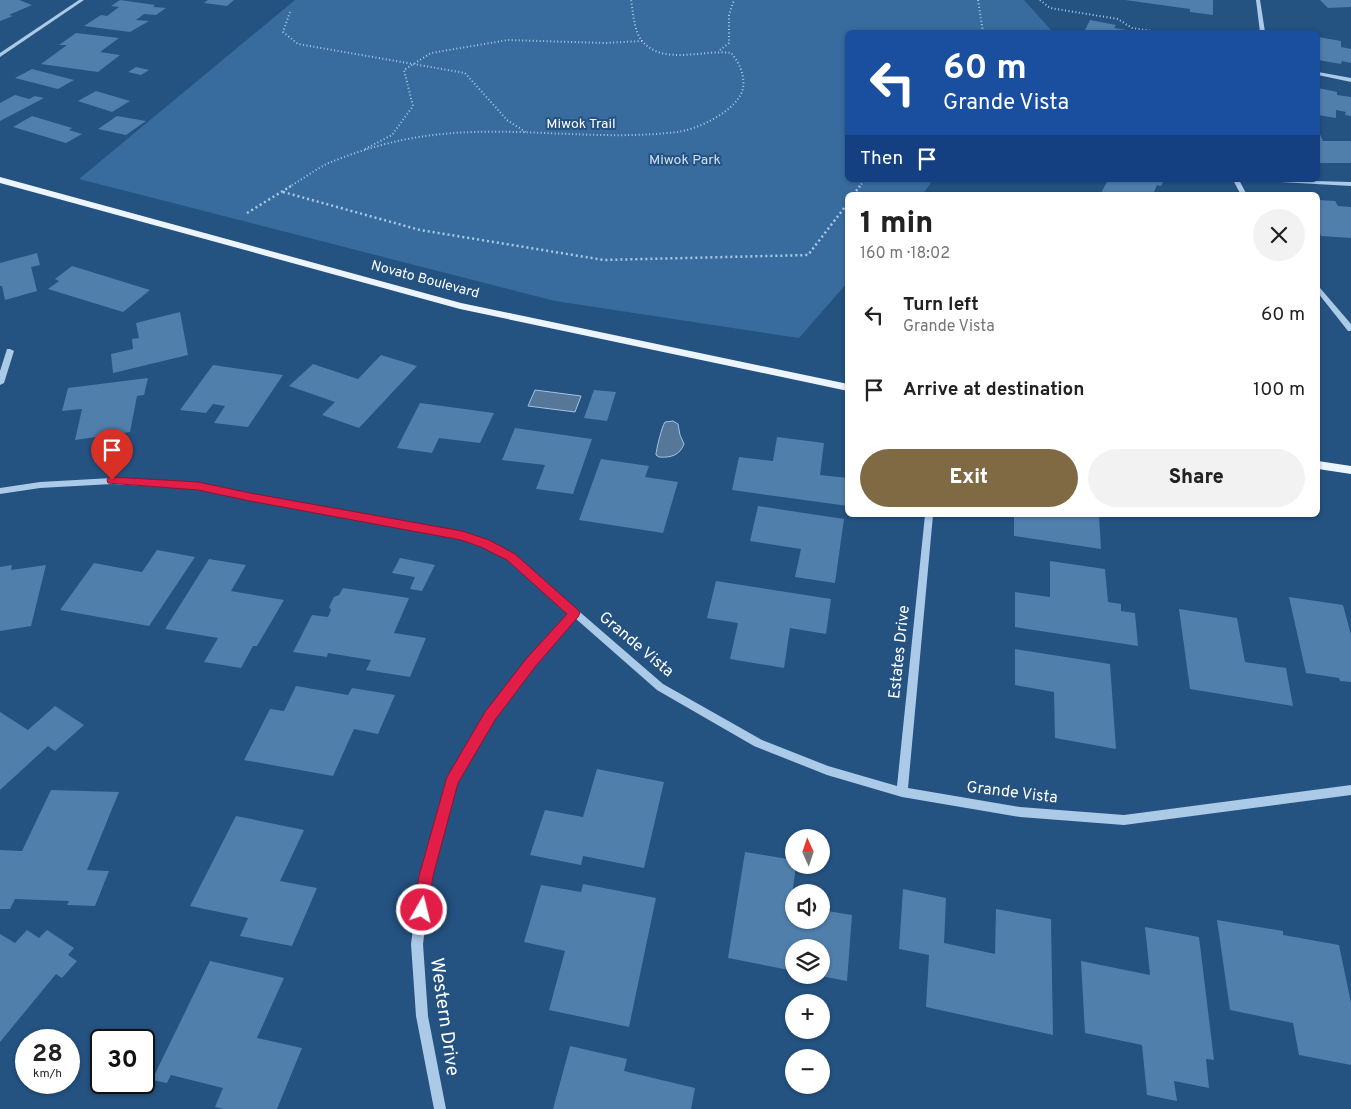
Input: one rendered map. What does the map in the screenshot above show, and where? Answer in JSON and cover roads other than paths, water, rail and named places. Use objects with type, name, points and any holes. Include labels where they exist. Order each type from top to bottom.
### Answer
[{"type":"main road","name":"Novato Boulevard","points":[[0,180],[460,306],[845,387]]},
{"type":"main road","points":[[1320,465],[1351,470]]},
{"type":"street","points":[[0,55],[82,0]]},
{"type":"street","points":[[1258,0],[1263,30]]},
{"type":"street","points":[[1320,74],[1351,80]]},
{"type":"street","points":[[1316,182],[1351,184]]},
{"type":"street","points":[[1320,291],[1348,321],[1351,329]]},
{"type":"street","points":[[0,383],[10,351]]},
{"type":"street","name":"Grande Vista","points":[[0,491],[40,485],[112,480],[198,486],[462,536],[485,544],[511,557],[660,687],[758,743],[827,770],[902,792],[1020,812],[1124,820],[1351,790]]},
{"type":"street","name":"Estates Drive","points":[[902,792],[929,517]]},
{"type":"street","name":"Western Drive","points":[[440,1109],[422,1016],[417,944],[426,876],[451,781],[490,716],[530,663],[574,613]]},
{"type":"park label","name":"Miwok Park","points":[[685,160]]}]
